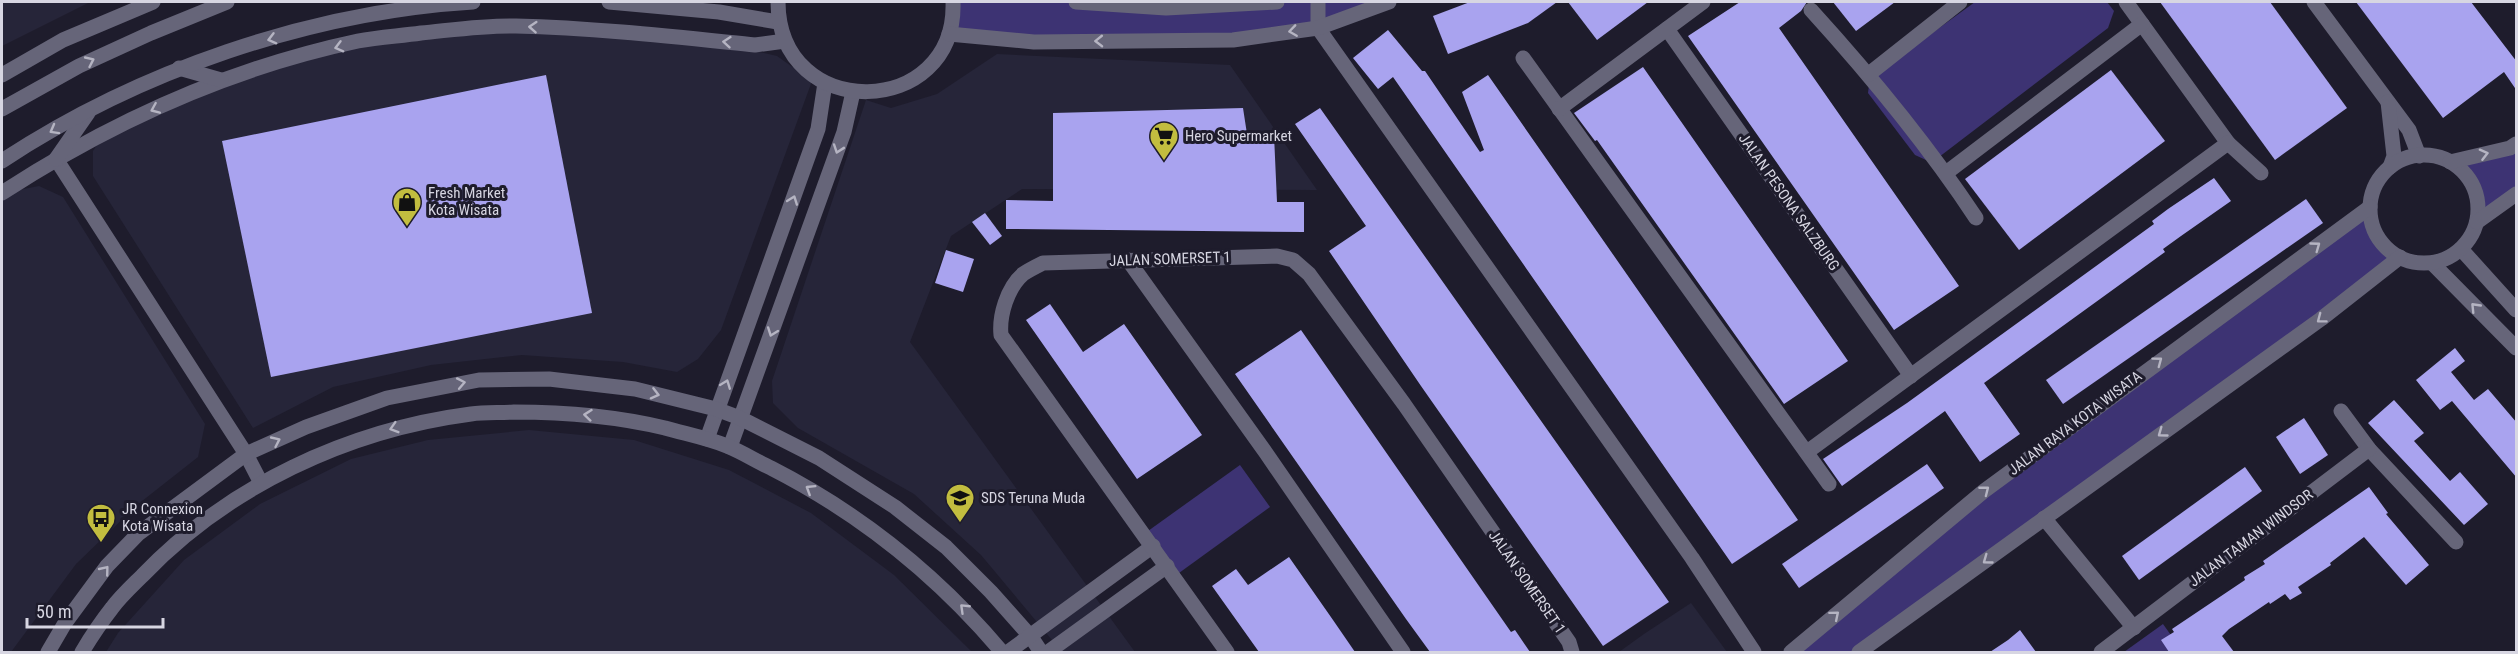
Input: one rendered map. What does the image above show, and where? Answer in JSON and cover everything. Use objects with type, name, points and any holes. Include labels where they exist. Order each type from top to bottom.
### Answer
[{"type":"street","points":[[2,75],[63,40],[153,2]]},
{"type":"street","points":[[2,109],[79,66],[227,2]]},
{"type":"street","points":[[2,161],[90,110],[179,68],[248,45],[358,15],[429,4],[473,2]]},
{"type":"street","points":[[609,2],[719,12],[778,22]]},
{"type":"street","points":[[778,2],[778,22],[785,41],[802,66],[825,83],[853,92],[884,91],[912,80],[934,61],[949,34],[954,13],[953,2]]},
{"type":"street","points":[[1076,2],[1166,8],[1277,2]]},
{"type":"street","points":[[1318,2],[1318,28],[1686,548],[1754,652]]},
{"type":"street","points":[[949,34],[1034,42],[1233,40],[1318,28],[1389,2]]},
{"type":"street","points":[[1559,109],[1702,2]]},
{"type":"street","points":[[1869,74],[1960,2]]},
{"type":"street","points":[[2126,2],[2228,144],[2261,172]]},
{"type":"street","points":[[2314,2],[2409,130],[2419,156]]},
{"type":"street","points":[[1811,10],[1869,74],[1946,173],[1976,218]]},
{"type":"street","points":[[1946,173],[2142,24]]},
{"type":"street","points":[[2,193],[113,127],[221,80],[359,41],[438,31],[514,26],[755,45],[785,41]]},
{"type":"street","name":"JALAN PESONA SALZBURG","points":[[1667,29],[1911,376]]},
{"type":"street","points":[[1523,58],[1829,484]]},
{"type":"street","points":[[179,68],[221,80]]},
{"type":"street","points":[[707,439],[818,129],[825,83]]},
{"type":"street","points":[[730,447],[844,132],[853,92]]},
{"type":"street","points":[[2388,102],[2394,156],[2390,167]]},
{"type":"street","points":[[56,159],[90,110]]},
{"type":"street","points":[[1807,452],[2228,144]]},
{"type":"street","points":[[2450,162],[2510,148],[2517,144]]},
{"type":"street","points":[[2419,156],[2435,157],[2450,162],[2464,173],[2473,188],[2478,204],[2477,222],[2471,237],[2461,249],[2447,258],[2432,263],[2416,262],[2400,257],[2387,249],[2372,223],[2370,207],[2373,192],[2380,178],[2390,167],[2404,159],[2419,156]]},
{"type":"street","points":[[56,159],[246,454],[261,483]]},
{"type":"street","points":[[2477,222],[2517,194]]},
{"type":"street","name":"JALAN RAYA KOTA WISATA","points":[[1791,652],[1984,491],[2370,207]]},
{"type":"street","points":[[2461,249],[2517,310]]},
{"type":"street","name":"JALAN SOMERSET 1","points":[[1227,652],[1001,335],[1000,322],[1010,291],[1023,275],[1044,262],[1277,256],[1293,260],[1309,273],[1404,404],[1569,642],[1572,652]]},
{"type":"street","points":[[1859,652],[2321,319],[2400,257]]},
{"type":"street","points":[[1128,260],[1266,453],[1403,652]]},
{"type":"street","points":[[2432,263],[2517,348]]},
{"type":"street","points":[[48,652],[65,623],[107,566],[138,534],[246,454],[306,427],[387,398],[479,380],[592,382],[636,389],[716,409],[740,418],[819,458],[894,507],[946,547],[1031,637],[1041,652]]},
{"type":"street","points":[[2341,411],[2368,449],[2456,543]]},
{"type":"street","points":[[81,652],[113,606],[161,556],[214,513],[261,483],[314,457],[398,426],[473,413],[568,413],[630,420],[707,439],[730,447],[802,484],[877,532],[927,573],[1002,652]]},
{"type":"street","name":"JALAN TAMAN WINDSOR","points":[[2101,652],[2368,449]]},
{"type":"street","points":[[2044,518],[2134,628]]},
{"type":"street","points":[[1008,652],[1153,546]]},
{"type":"street","points":[[1048,652],[1167,566]]},
{"type":"shaded area","points":[[2,2],[90,2],[2,46]]},
{"type":"shaded area","points":[[953,2],[1389,2],[1318,28],[1214,40],[949,34]]},
{"type":"shaded area","points":[[1975,2],[2107,2],[2114,11],[2108,28],[1939,157],[1926,160],[1915,155],[1868,93],[1869,85],[1877,73]]},
{"type":"shaded area","points":[[560,26],[726,44],[777,56],[812,81],[721,330],[698,359],[677,372],[623,362],[522,355],[431,365],[333,387],[253,428],[93,176],[93,151],[110,125],[252,68],[414,36]]},
{"type":"shaded area","points":[[997,54],[1230,65],[1317,190],[1022,189],[951,236],[910,342],[1135,652],[1062,652],[981,555],[914,494],[798,428],[773,403],[772,381],[866,100],[891,108],[937,94]]},
{"type":"shaded area","points":[[2516,143],[2516,194],[2477,222],[2477,204],[2472,188],[2450,162]]},
{"type":"shaded area","points":[[39,186],[63,197],[205,424],[198,457],[137,505],[76,564],[11,652],[2,652],[2,199],[13,191]]},
{"type":"shaded area","points":[[2370,207],[2373,223],[2379,236],[2400,257],[1859,652],[1791,652],[1984,491]]},
{"type":"shaded area","points":[[529,430],[634,440],[729,470],[811,513],[894,575],[972,652],[106,652],[118,633],[184,560],[260,504],[351,459],[428,440]]},
{"type":"shaded area","points":[[1240,465],[1270,507],[1179,573],[1148,531]]},
{"type":"shaded area","points":[[1691,603],[1727,652],[1619,652],[1644,634]]},
{"type":"shaded area","points":[[2163,624],[2183,652],[2124,652]]},
{"type":"building","points":[[1470,2],[1557,2],[1528,23],[1448,54],[1433,16]]},
{"type":"building","points":[[1568,2],[1648,2],[1597,40]]},
{"type":"building","points":[[1740,2],[1807,2],[1801,11],[1779,28],[1959,286],[1894,330],[1688,36]]},
{"type":"building","points":[[1833,2],[1895,2],[1856,31]]},
{"type":"building","points":[[2160,2],[2270,2],[2347,108],[2275,160]]},
{"type":"building","points":[[2356,2],[2471,2],[2517,62],[2517,91],[2504,72],[2443,118]]},
{"type":"building","points":[[1388,30],[1422,71],[1425,71],[1480,152],[1484,150],[1462,92],[1488,75],[1798,520],[1732,564],[1393,77],[1378,89],[1353,58]]},
{"type":"building","points":[[1643,67],[1848,361],[1784,404],[1597,140],[1595,141],[1574,113]]},
{"type":"building","points":[[2111,70],[2165,141],[2019,250],[1965,179]]},
{"type":"building","name":"Fresh Market Kota Wisata","points":[[546,75],[592,313],[271,377],[222,141]]},
{"type":"building","points":[[1243,108],[1247,134],[1274,135],[1277,202],[1304,202],[1304,232],[1006,229],[1006,200],[1053,201],[1053,113]]},
{"type":"building","points":[[1320,108],[1669,602],[1603,646],[1329,251],[1366,226],[1295,124]]},
{"type":"building","points":[[2214,178],[2231,201],[2163,249],[2165,252],[1984,383],[2020,434],[1980,462],[1945,411],[1842,486],[1823,459],[1907,403],[2154,224],[2152,221],[2168,209]]},
{"type":"building","points":[[2306,199],[2323,223],[2063,404],[2046,380]]},
{"type":"building","points":[[985,213],[1002,236],[990,245],[972,222]]},
{"type":"building","points":[[946,250],[974,259],[963,292],[935,283]]},
{"type":"building","points":[[1050,304],[1083,352],[1124,324],[1202,435],[1137,479],[1026,320]]},
{"type":"building","points":[[1301,330],[1511,632],[1515,630],[1530,652],[1430,652],[1406,619],[1235,374]]},
{"type":"building","points":[[2455,348],[2465,361],[2451,372],[2474,400],[2488,389],[2517,423],[2517,478],[2452,401],[2440,410],[2416,380]]},
{"type":"building","points":[[2394,400],[2424,433],[2414,441],[2450,481],[2460,472],[2488,504],[2464,525],[2368,423]]},
{"type":"building","points":[[2304,418],[2328,455],[2300,474],[2276,437]]},
{"type":"building","points":[[1927,464],[1944,488],[1799,588],[1782,564]]},
{"type":"building","points":[[2245,467],[2262,491],[2139,580],[2122,556]]},
{"type":"building","points":[[2369,487],[2388,513],[2386,514],[2429,565],[2406,585],[2364,537],[2330,563],[2331,565],[2298,587],[2302,593],[2290,600],[2285,594],[2229,629],[2222,636],[2234,652],[2169,652],[2161,640],[2174,632],[2172,629],[2245,580],[2244,577],[2265,564],[2263,561]]},
{"type":"building","points":[[1289,557],[1355,652],[1259,652],[1212,586],[1236,569],[1248,585]]},
{"type":"building","points":[[2020,630],[2036,652],[1990,652],[2008,640]]},
{"type":"place","name":"Hero Supermarket","points":[[1164,162]]},
{"type":"place","name":"Fresh Market Kota Wisata","points":[[407,228]]},
{"type":"place","name":"SDS Teruna Muda","points":[[960,524]]},
{"type":"place","name":"JR Connexion Kota Wisata","points":[[101,544]]}]
